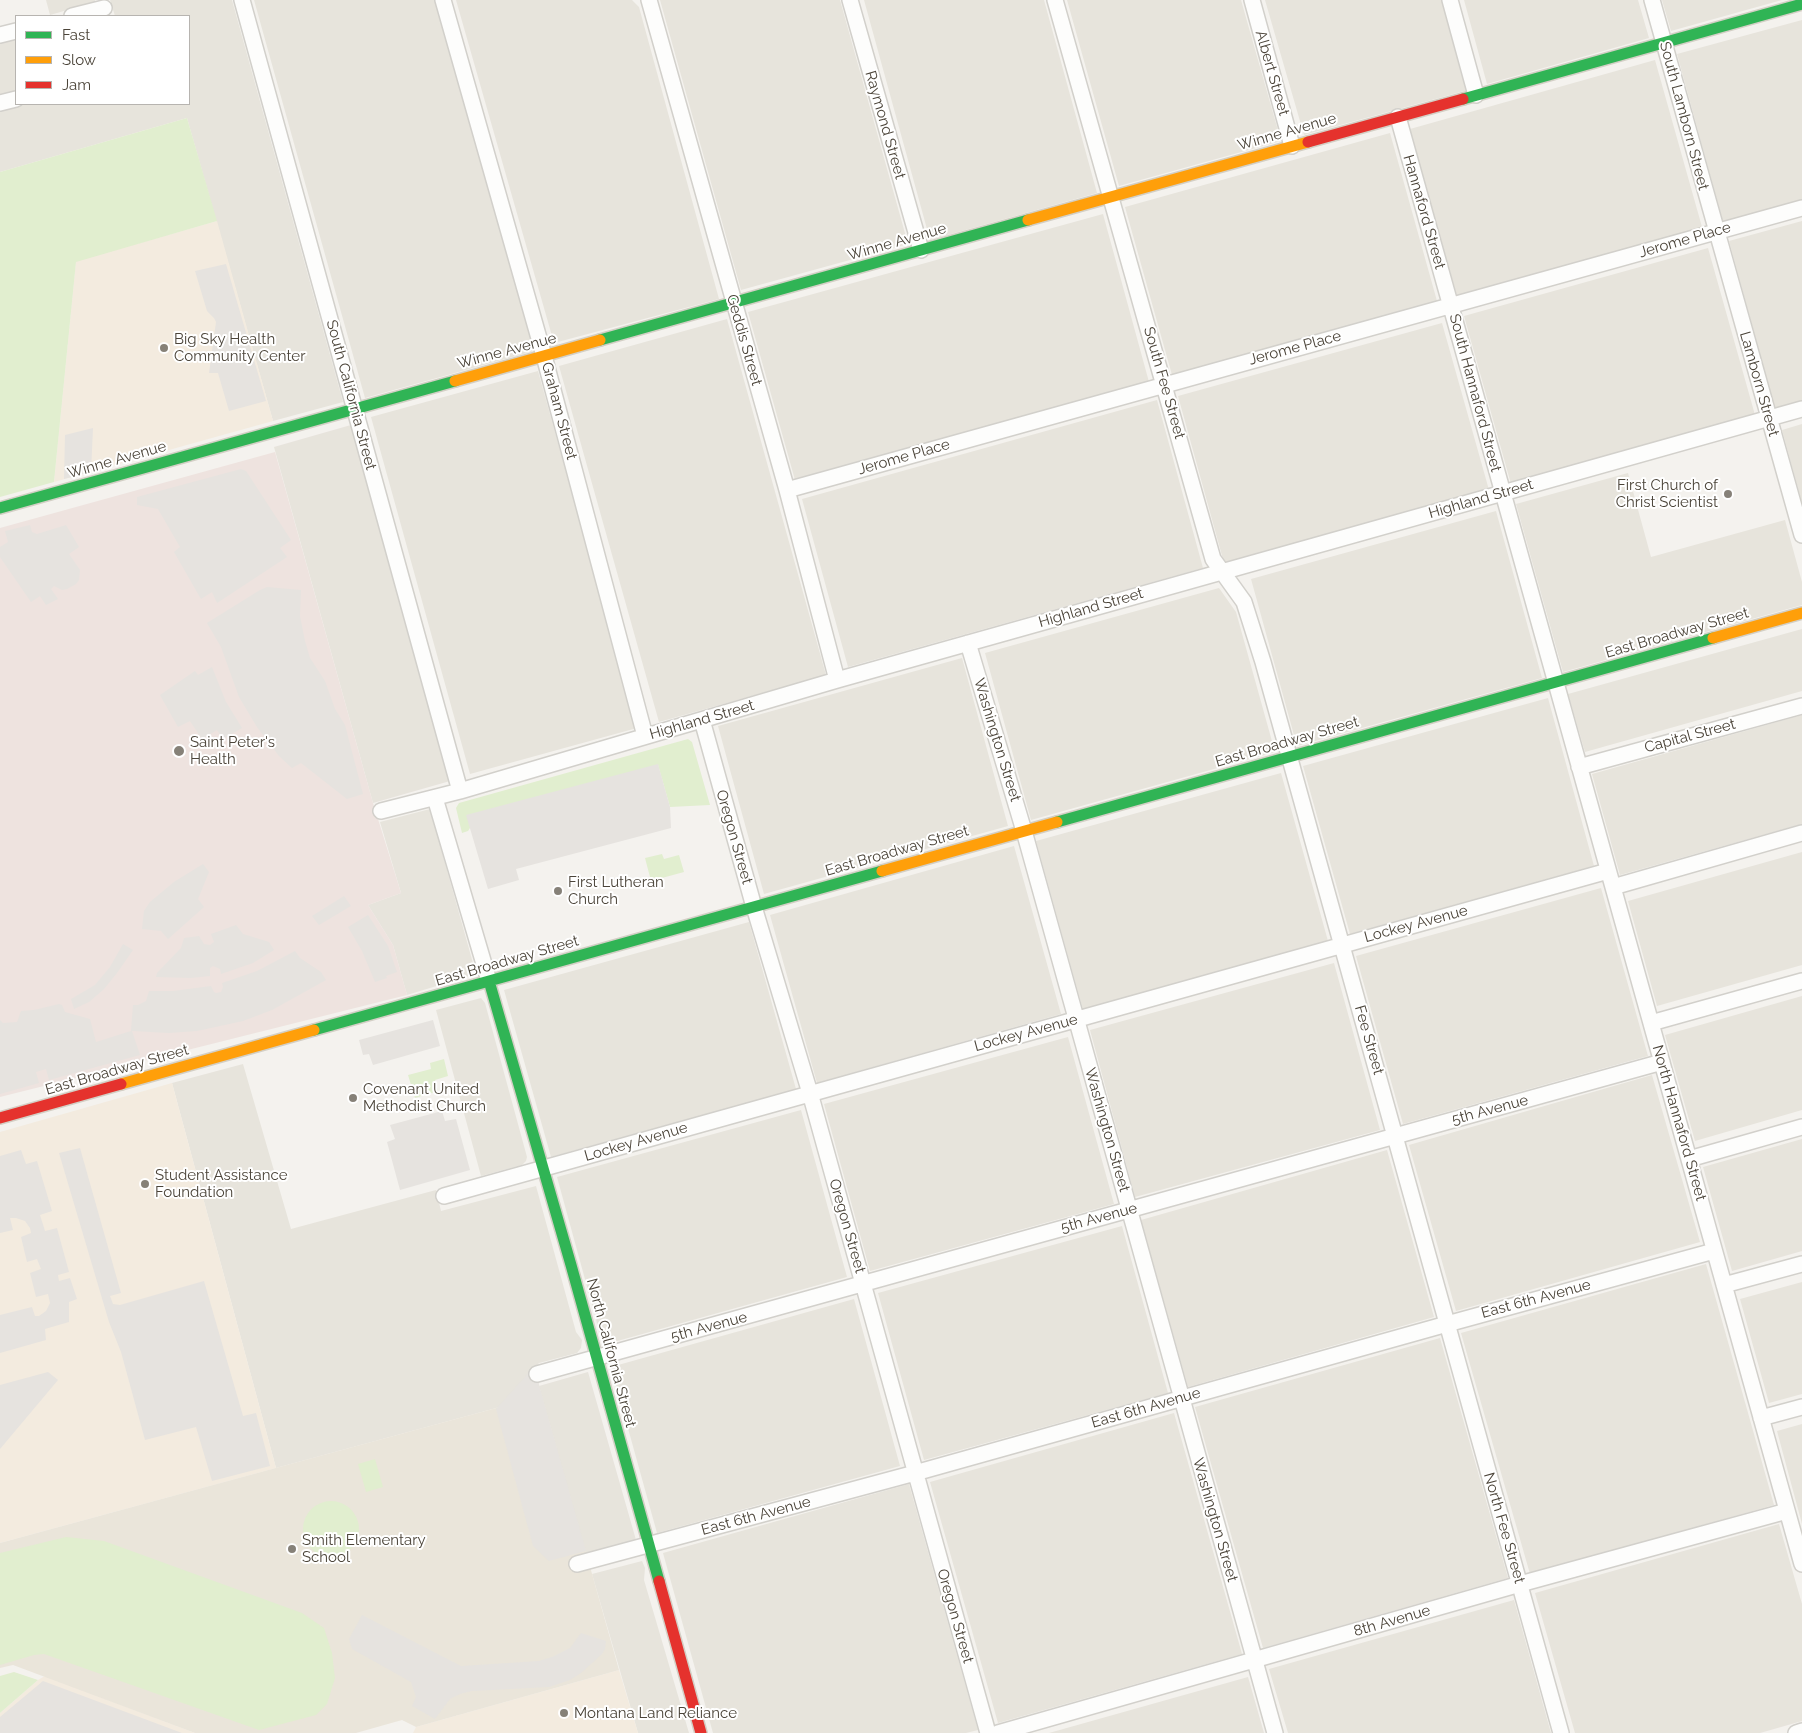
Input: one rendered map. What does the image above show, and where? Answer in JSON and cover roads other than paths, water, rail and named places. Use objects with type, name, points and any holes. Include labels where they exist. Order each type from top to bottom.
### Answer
[{"type":"street","name":"South California Street","points":[[242,0],[460,791]]},
{"type":"street","name":"Graham Street","points":[[443,0],[544,356],[645,736]]},
{"type":"street","name":"Geddis Street","points":[[649,0],[788,490],[837,680]]},
{"type":"street","name":"Raymond Street","points":[[850,0],[921,250]]},
{"type":"street","name":"South Fee Street","points":[[1055,0],[1213,559],[1244,602],[1290,757]]},
{"type":"street","name":"Albert Street","points":[[1252,0],[1292,146]]},
{"type":"street","points":[[1450,0],[1476,95]]},
{"type":"street","name":"South Lamborn Street","points":[[1652,0],[1716,232]]},
{"type":"street","name":"Winne Avenue","points":[[0,508],[1802,4]]},
{"type":"street","points":[[76,15],[104,8]]},
{"type":"street","points":[[0,36],[15,31]]},
{"type":"street","points":[[0,103],[15,99]]},
{"type":"street","name":"Hannaford Street","points":[[1398,117],[1450,306]]},
{"type":"street","name":"Jerome Place","points":[[788,490],[1802,208]]},
{"type":"street","name":"Lamborn Street","points":[[1716,232],[1802,536]]},
{"type":"street","name":"South Hannaford Street","points":[[1450,306],[1555,682]]},
{"type":"street","name":"Highland Street","points":[[382,810],[436,798],[837,680],[1802,409]]},
{"type":"street","name":"East Broadway Street","points":[[0,1118],[1802,613]]},
{"type":"street","name":"Washington Street","points":[[968,643],[1024,831],[1275,1733]]},
{"type":"street","name":"North Hannaford Street","points":[[1555,682],[1802,1560]]},
{"type":"street","name":"Capital Street","points":[[1579,767],[1802,706]]},
{"type":"street","name":"Oregon Street","points":[[702,720],[754,907],[810,1092],[988,1733]]},
{"type":"street","name":"Fee Street","points":[[1290,757],[1447,1324]]},
{"type":"street","points":[[436,798],[489,981]]},
{"type":"street","points":[[1613,887],[1802,834]]},
{"type":"street","name":"Lockey Avenue","points":[[444,1196],[810,1092],[1076,1020],[1608,871]]},
{"type":"street","name":"North California Street","points":[[489,981],[597,1358],[701,1733]]},
{"type":"street","points":[[1651,1024],[1802,981]]},
{"type":"street","name":"5th Avenue","points":[[537,1374],[1662,1062]]},
{"type":"street","points":[[1689,1159],[1802,1127]]},
{"type":"street","name":"East 6th Avenue","points":[[578,1564],[915,1473],[1714,1250]]},
{"type":"street","points":[[1724,1285],[1802,1264]]},
{"type":"street","name":"North Fee Street","points":[[1447,1324],[1561,1733]]},
{"type":"street","points":[[1761,1418],[1802,1407]]},
{"type":"street","name":"8th Avenue","points":[[998,1733],[1520,1584],[1787,1511]]},
{"type":"street","points":[[1796,1733],[1802,1731]]},
{"type":"place","name":"Big Sky Health Community Center","points":[[164,348]]},
{"type":"place","name":"First Church of Christ Scientist","points":[[1728,494]]},
{"type":"place","name":"Saint Peter's Health","points":[[179,751]]},
{"type":"place","name":"First Lutheran Church","points":[[558,891]]},
{"type":"place","name":"Covenant United Methodist Church","points":[[353,1098]]},
{"type":"place","name":"Student Assistance Foundation","points":[[145,1184]]},
{"type":"place","name":"Smith Elementary School","points":[[292,1549]]},
{"type":"place","name":"Montana Land Reliance","points":[[564,1713]]}]
